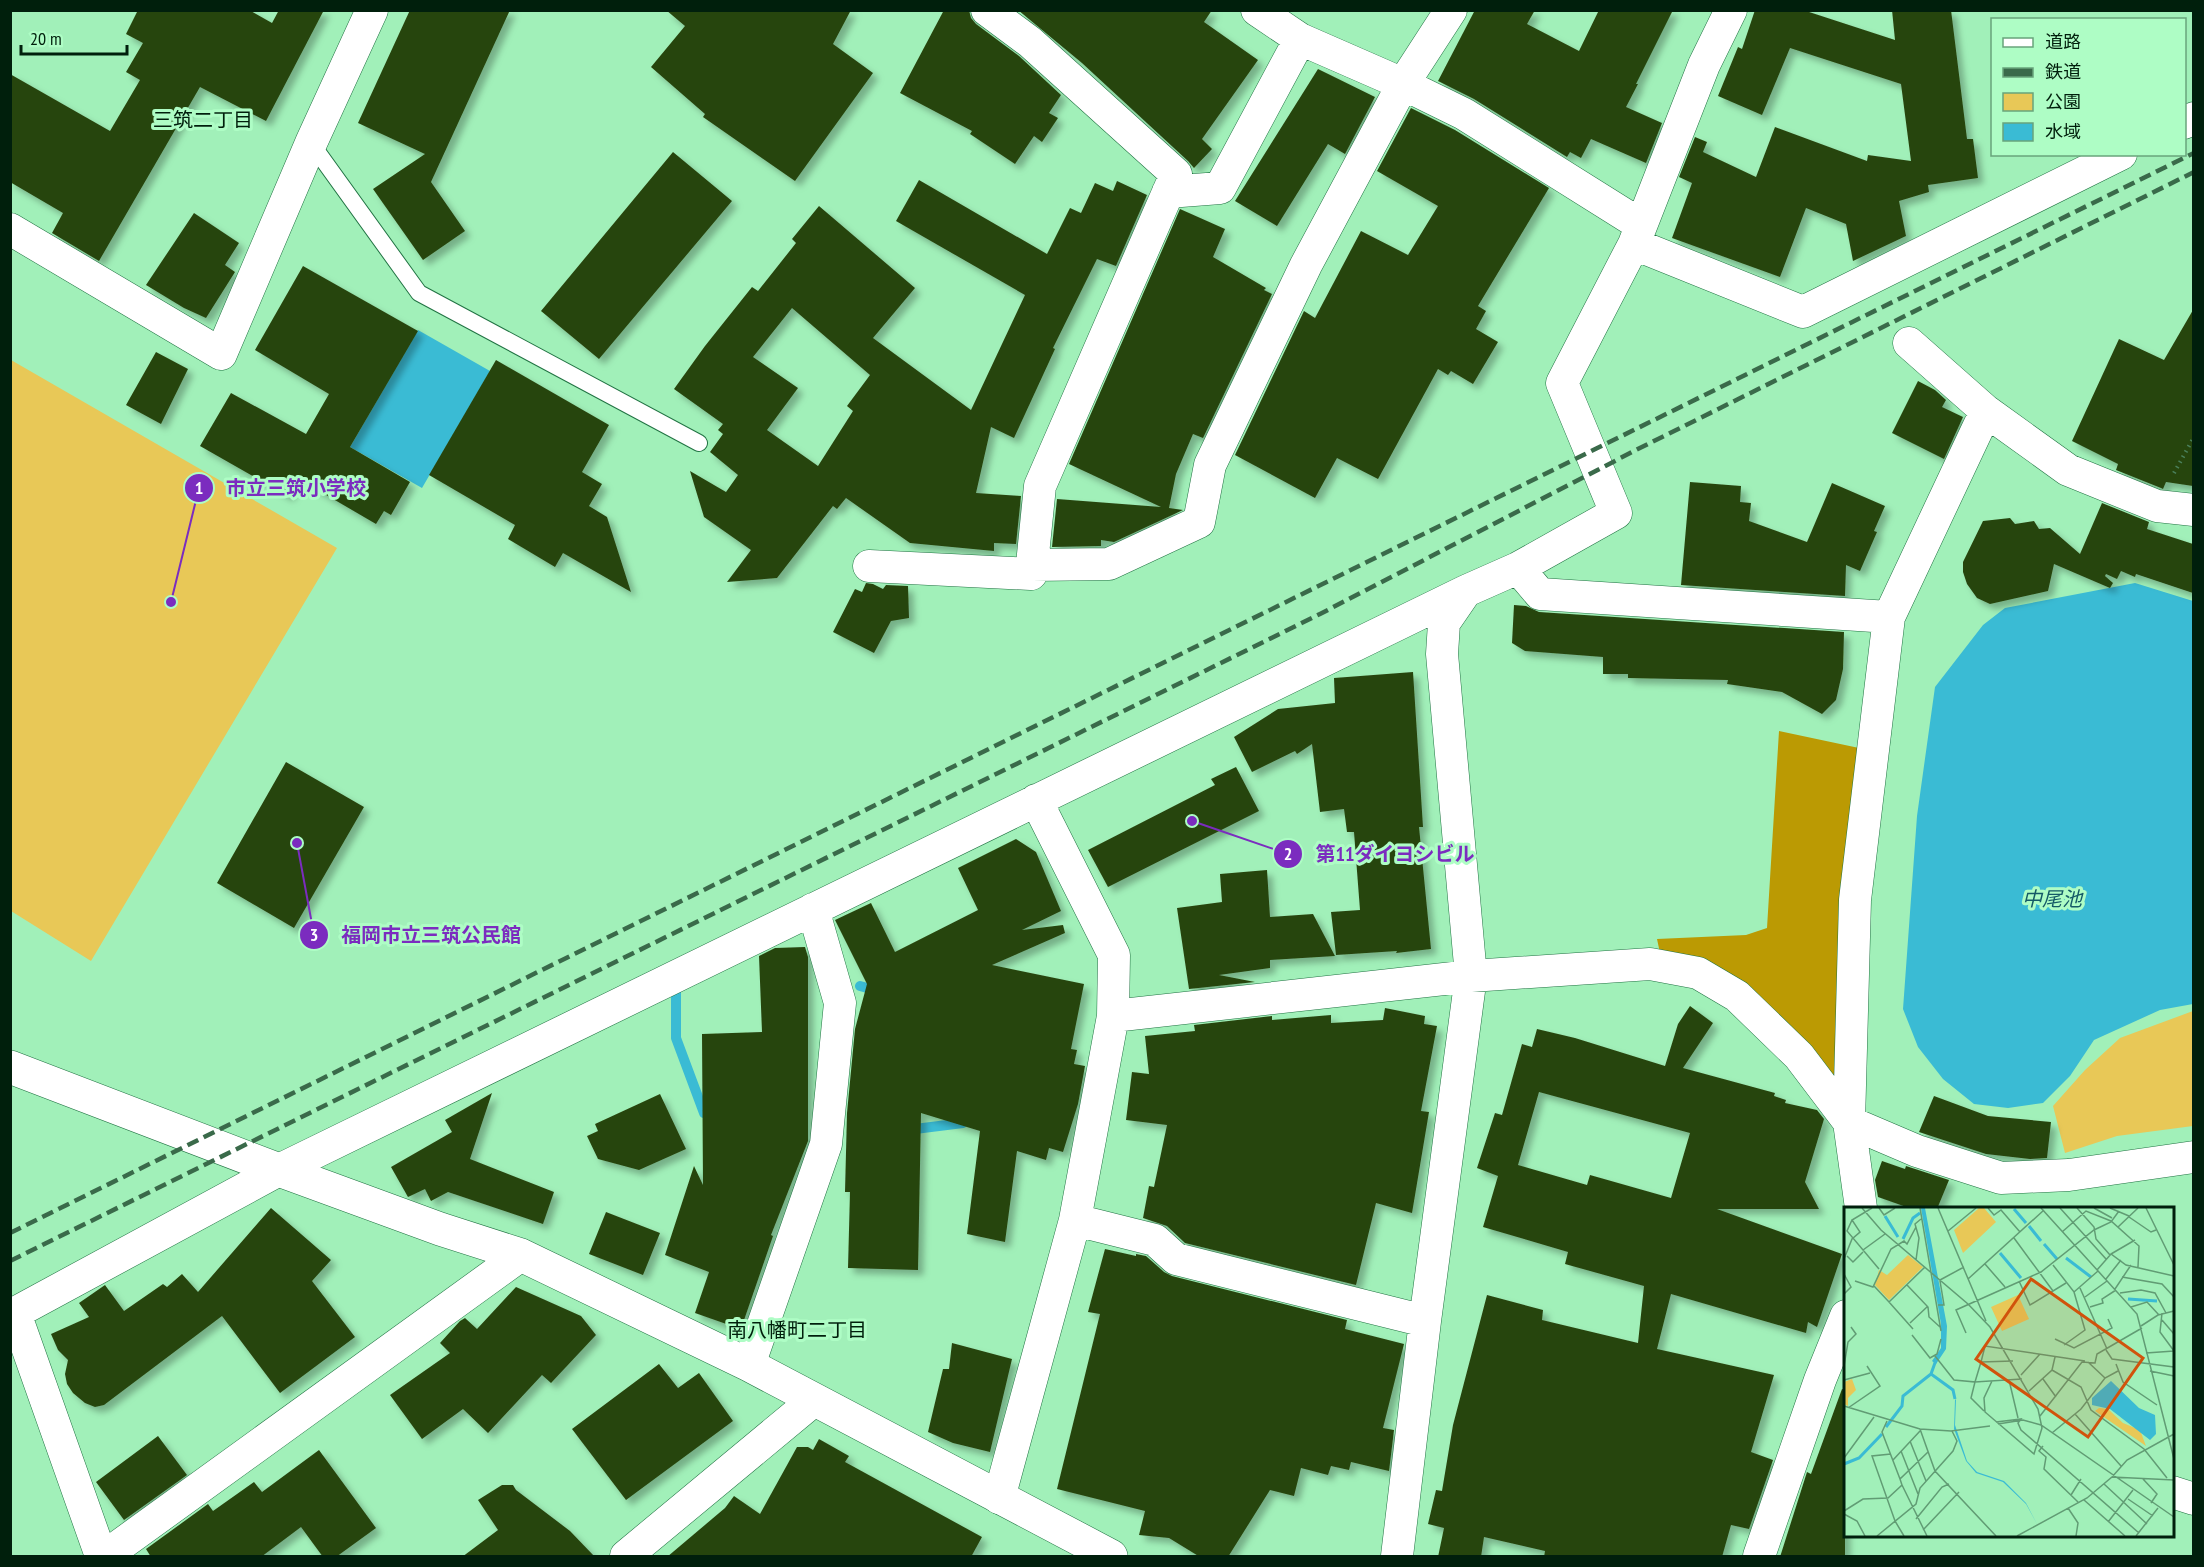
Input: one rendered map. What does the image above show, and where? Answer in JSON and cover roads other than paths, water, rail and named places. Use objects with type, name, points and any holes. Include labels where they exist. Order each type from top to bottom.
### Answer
[{"type":"street","points":[[10,229],[221,354],[311,143],[372,10]]},
{"type":"street","points":[[869,566],[1032,574],[1040,486],[1176,174],[1030,42],[987,10]]},
{"type":"street","points":[[1257,10],[1300,39],[1403,84],[1464,114],[1637,235],[1803,312],[2117,156]]},
{"type":"street","points":[[1032,565],[1109,564],[1199,522],[1210,465],[1306,265],[1403,84],[1451,10]]},
{"type":"street","points":[[521,1255],[103,1557],[15,1313],[279,1170],[1466,591],[1518,568],[1616,513],[1562,383],[1637,235],[1704,65],[1731,10]]},
{"type":"street","points":[[1168,192],[1220,188],[1300,39]]},
{"type":"street","points":[[1909,343],[1986,411],[2068,470],[2157,507],[2193,510]]},
{"type":"street","points":[[1862,1207],[1849,1122],[1855,900],[1889,616],[1986,411]]},
{"type":"street","points":[[1518,568],[1540,594],[1889,616]]},
{"type":"street","points":[[1397,1557],[1425,1321],[1471,976],[1442,654],[1444,623],[1466,591]]},
{"type":"street","points":[[999,1497],[1075,1220],[1113,1016],[1114,955],[1036,800]]},
{"type":"street","points":[[749,1365],[826,1144],[840,1003],[813,909]]},
{"type":"street","points":[[1113,1016],[1471,976],[1650,964],[1698,973],[1737,996],[1799,1056],[1849,1122],[1917,1151],[2001,1178],[2069,1175],[2193,1157]]},
{"type":"street","points":[[10,1067],[279,1170],[440,1229],[521,1255],[749,1365],[1111,1557]]},
{"type":"street","points":[[1075,1220],[1155,1240],[1176,1259],[1425,1321]]},
{"type":"street","points":[[1759,1557],[1833,1384],[1844,1322]]},
{"type":"street","points":[[640,1553],[814,1400]]},
{"type":"street","points":[[2174,1493],[2193,1499]]},
{"type":"lane","points":[[311,143],[419,293],[699,443]]},
{"type":"water","points":[[418,330],[490,371],[422,488],[350,447]]},
{"type":"water","name":"中尾池","points":[[2135,583],[2193,601],[2193,1004],[2160,1010],[2094,1040],[2070,1076],[2043,1103],[2008,1108],[1974,1104],[1943,1079],[1918,1047],[1903,1009],[1917,816],[1935,687],[1983,625],[2005,608]]},
{"type":"waterway","points":[[860,986],[878,991]]},
{"type":"waterway","points":[[676,991],[676,1038],[704,1113],[713,1112]]},
{"type":"waterway","points":[[907,1130],[963,1123]]},
{"type":"railway","points":[[10,1233],[2194,153]]},
{"type":"railway","points":[[10,1261],[1320,614],[1636,450],[2194,172]]},
{"type":"place","name":"市立三筑小学校","points":[[171,602]]},
{"type":"place","name":"第11ダイヨシビル","points":[[1192,821]]},
{"type":"place","name":"福岡市立三筑公民館","points":[[297,843]]},
{"type":"district","name":"三筑二丁目","points":[[203,120]]},
{"type":"district","name":"南八幡町二丁目","points":[[797,1330]]}]
